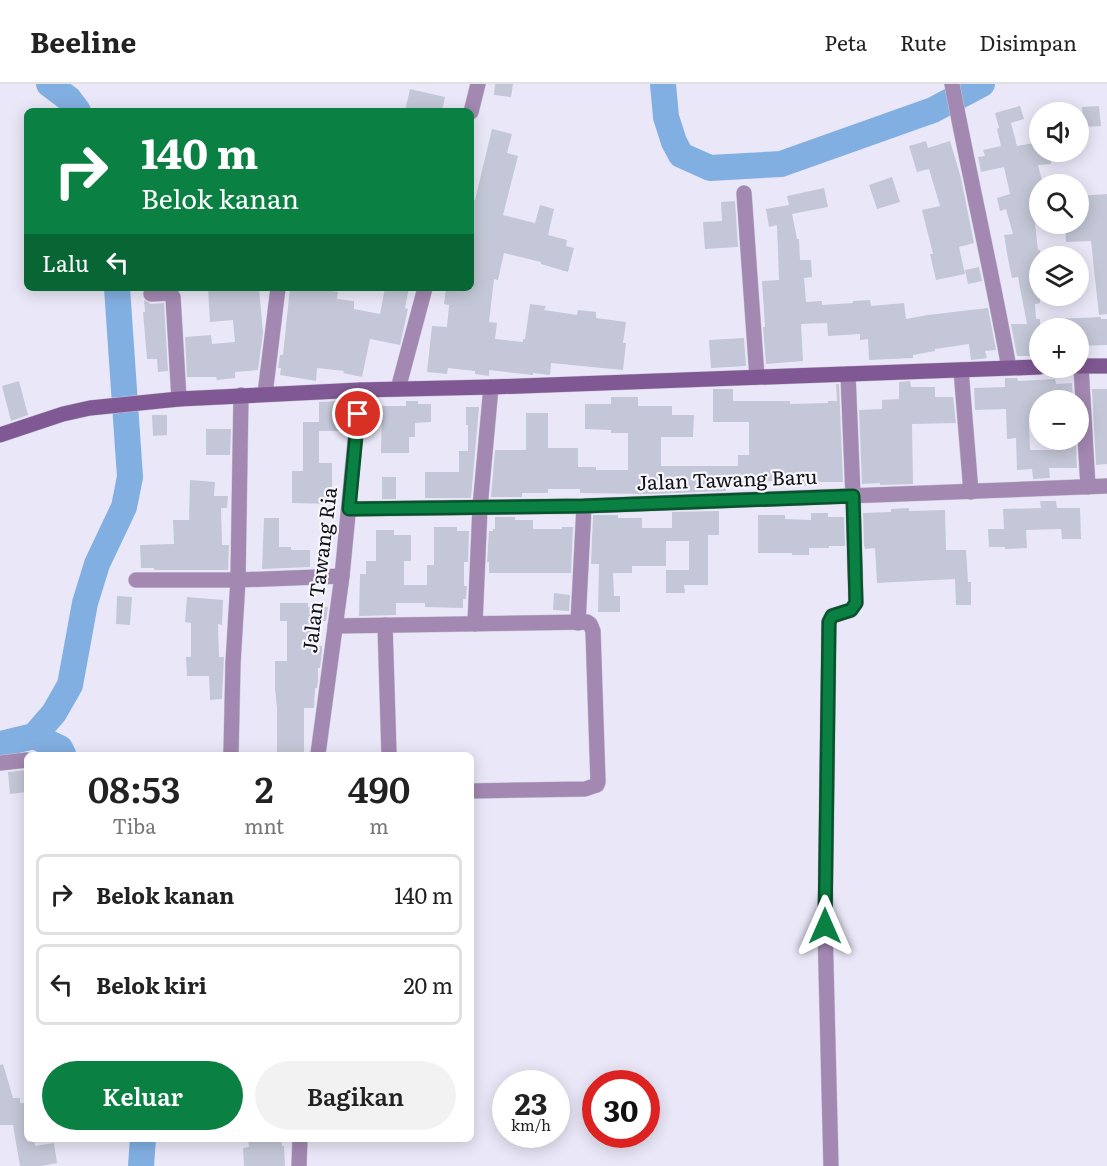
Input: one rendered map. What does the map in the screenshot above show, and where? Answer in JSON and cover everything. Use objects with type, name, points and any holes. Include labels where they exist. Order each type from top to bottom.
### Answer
[{"type":"street","points":[[472,108],[478,84]]},
{"type":"street","points":[[952,86],[1009,368]]},
{"type":"street","points":[[744,193],[757,377]]},
{"type":"street","points":[[266,394],[278,291]]},
{"type":"street","points":[[398,389],[423,291]]},
{"type":"street","points":[[151,294],[170,293],[173,297],[179,399]]},
{"type":"street","points":[[1089,366],[1107,366]]},
{"type":"street","points":[[0,435],[63,414],[90,408],[179,399],[360,390],[1029,367]]},
{"type":"street","points":[[961,370],[970,492]]},
{"type":"street","points":[[831,1166],[825,926],[829,622],[832,616],[851,610],[856,603],[848,374]]},
{"type":"street","points":[[1081,378],[1088,487]]},
{"type":"street","points":[[475,624],[480,507],[491,387]]},
{"type":"street","name":"Jalan Tawang Ria","points":[[318,752],[342,576],[360,390]]},
{"type":"street","points":[[231,752],[238,580],[241,395]]},
{"type":"street","name":"Jalan Tawang Baru","points":[[349,509],[584,506],[1107,486]]},
{"type":"street","points":[[578,622],[584,506]]},
{"type":"street","points":[[136,580],[238,580],[342,576]]},
{"type":"street","points":[[335,626],[578,622],[590,624],[597,785],[585,789],[474,791]]},
{"type":"street","points":[[385,626],[389,752]]},
{"type":"street","points":[[0,763],[24,760]]},
{"type":"street","points":[[299,1166],[300,1142]]},
{"type":"building","points":[[495,84],[513,84],[511,97],[494,95]]},
{"type":"building","points":[[410,89],[445,97],[443,108],[406,108]]},
{"type":"building","points":[[1020,106],[1024,119],[1011,123],[1017,146],[1029,144],[1029,162],[1051,162],[1051,164],[1038,165],[1040,174],[1029,174],[1029,234],[1036,234],[1038,246],[1029,246],[1029,306],[1035,306],[1036,318],[1029,318],[1029,356],[1017,356],[1011,324],[1027,324],[1018,277],[1012,278],[1004,235],[1013,234],[1006,209],[1000,211],[997,198],[1010,194],[1004,167],[981,172],[978,157],[985,156],[983,150],[1001,146],[995,113]]},
{"type":"building","points":[[1099,106],[1101,126],[1089,127],[1089,107]]},
{"type":"building","points":[[492,129],[512,134],[507,153],[518,156],[503,215],[535,223],[540,205],[554,209],[548,235],[567,240],[566,246],[574,248],[568,272],[541,264],[541,262],[504,253],[498,280],[494,279],[489,322],[497,323],[495,339],[523,342],[530,304],[546,306],[544,310],[577,315],[578,310],[596,312],[596,318],[626,322],[623,370],[551,363],[550,375],[489,370],[489,376],[475,374],[475,371],[448,368],[447,374],[427,372],[432,326],[447,327],[449,305],[444,304],[446,291],[474,291],[475,200]]},
{"type":"building","points":[[926,141],[928,148],[950,141],[961,178],[974,243],[959,247],[965,274],[936,280],[930,254],[933,254],[922,210],[940,206],[929,169],[917,172],[909,146]]},
{"type":"building","points":[[892,177],[900,202],[877,209],[869,185]]},
{"type":"building","points":[[824,188],[828,207],[792,214],[797,239],[799,239],[800,260],[811,260],[812,277],[804,278],[806,302],[822,301],[822,305],[870,300],[871,306],[904,303],[906,319],[988,308],[996,350],[985,351],[987,358],[971,360],[969,344],[935,349],[935,351],[913,355],[913,358],[869,360],[868,339],[860,340],[860,334],[828,336],[827,323],[801,324],[803,361],[766,364],[762,281],[779,280],[777,225],[769,227],[766,209],[789,205],[787,196]]},
{"type":"building","points":[[1107,194],[1107,314],[1099,315],[1091,241],[1066,242],[1066,234],[1089,234],[1089,195]]},
{"type":"building","points":[[735,201],[738,247],[705,249],[703,222],[722,221],[721,202]]},
{"type":"building","points":[[979,267],[982,281],[968,284],[965,270]]},
{"type":"building","points":[[208,291],[259,291],[263,333],[258,370],[235,372],[235,378],[217,380],[216,377],[187,377],[185,337],[211,335],[212,344],[235,342],[233,320],[210,322]]},
{"type":"building","points":[[290,291],[338,292],[337,299],[354,301],[354,309],[380,314],[384,291],[408,291],[405,308],[408,309],[400,345],[370,339],[362,377],[343,373],[344,371],[317,368],[316,381],[280,375],[281,368],[278,368],[280,355],[283,355]]},
{"type":"building","points":[[144,300],[151,304],[164,303],[168,371],[158,372],[157,359],[147,359]]},
{"type":"building","points":[[1101,317],[1101,319],[1107,319],[1107,345],[1089,346],[1089,318],[1078,318]]},
{"type":"building","points":[[744,338],[746,366],[711,368],[709,340]]},
{"type":"building","points":[[1005,378],[1017,378],[1018,381],[1055,379],[1056,384],[1072,383],[1072,390],[1029,390],[1029,450],[1076,450],[1077,468],[1049,468],[1050,478],[1033,479],[1032,469],[1017,470],[1016,438],[1007,439],[1006,409],[975,410],[974,388],[1005,387]]},
{"type":"building","points":[[19,381],[28,415],[11,421],[2,386]]},
{"type":"building","points":[[910,381],[911,387],[935,387],[935,397],[953,397],[956,423],[912,424],[913,484],[862,484],[859,410],[882,409],[882,400],[899,399],[899,382]]},
{"type":"building","points":[[836,384],[839,384],[843,482],[819,482],[819,486],[787,486],[788,481],[755,481],[755,486],[726,486],[726,491],[650,494],[580,493],[580,489],[548,489],[548,493],[522,493],[522,497],[491,497],[495,450],[526,450],[526,413],[548,413],[548,448],[578,448],[578,467],[596,467],[596,470],[628,470],[628,433],[585,429],[585,404],[611,404],[611,397],[638,397],[638,406],[672,406],[672,415],[694,415],[693,437],[661,437],[661,466],[738,466],[738,455],[749,455],[749,422],[713,422],[713,389],[733,389],[733,401],[828,403],[828,401],[837,401]]},
{"type":"building","points":[[1092,389],[1107,389],[1107,464],[1096,465]]},
{"type":"building","points":[[349,401],[346,431],[319,431],[319,402]]},
{"type":"building","points":[[406,401],[431,404],[431,422],[415,423],[415,437],[409,437],[409,453],[381,453],[382,406],[406,406]]},
{"type":"building","points":[[466,407],[479,407],[471,498],[425,498],[425,472],[459,472],[459,451],[468,451]]},
{"type":"building","points":[[152,415],[167,415],[167,435],[153,436]]},
{"type":"building","points":[[303,422],[319,422],[319,463],[332,463],[332,504],[292,503],[292,471],[303,471]]},
{"type":"building","points":[[206,429],[231,429],[230,455],[206,455]]},
{"type":"building","points":[[382,477],[396,477],[396,499],[382,499]]},
{"type":"building","points":[[190,480],[215,482],[214,496],[228,496],[227,508],[221,508],[222,545],[229,545],[228,570],[141,568],[140,545],[174,544],[173,520],[189,520]]},
{"type":"building","points":[[1040,501],[1056,501],[1057,508],[1080,508],[1081,539],[1062,539],[1061,529],[1026,530],[1027,548],[989,547],[988,529],[1004,529],[1003,509],[1041,508]]},
{"type":"building","points":[[909,508],[909,511],[945,510],[946,550],[966,550],[968,582],[971,582],[971,605],[956,605],[955,579],[877,583],[875,548],[865,549],[864,545],[863,513],[891,512],[891,509]]},
{"type":"building","points":[[719,511],[719,535],[708,535],[708,585],[684,585],[685,593],[666,593],[666,570],[689,570],[689,541],[666,541],[666,566],[632,566],[632,573],[613,573],[614,596],[620,596],[620,612],[598,612],[599,564],[591,564],[593,515],[642,518],[642,528],[672,528],[672,512]]},
{"type":"building","points":[[811,513],[828,513],[828,517],[844,517],[845,546],[809,548],[809,555],[758,553],[758,515],[785,515],[785,519],[811,520]]},
{"type":"building","points":[[495,517],[533,520],[533,529],[573,527],[571,573],[489,573],[489,562],[487,562],[489,531],[495,529]]},
{"type":"building","points":[[264,518],[279,518],[279,547],[291,547],[291,550],[310,550],[310,567],[262,569]]},
{"type":"building","points":[[434,527],[457,527],[457,531],[469,531],[468,562],[464,562],[464,586],[467,586],[463,608],[425,607],[425,603],[396,603],[396,615],[359,616],[360,574],[366,574],[366,561],[376,561],[376,530],[394,530],[394,535],[411,535],[411,561],[404,561],[404,585],[427,585],[427,565],[434,565]]},
{"type":"building","points":[[554,593],[570,595],[569,611],[553,610]]},
{"type":"building","points":[[117,596],[132,597],[130,625],[116,624]]},
{"type":"building","points":[[187,597],[223,600],[222,625],[218,624],[219,657],[224,657],[222,699],[210,700],[209,676],[187,676],[186,657],[191,657],[191,623],[185,622]]},
{"type":"building","points":[[280,603],[308,603],[308,607],[328,607],[326,621],[315,621],[316,646],[322,646],[322,651],[314,708],[304,708],[304,752],[277,752],[275,661],[287,661],[287,621],[280,621]]},
{"type":"building","points":[[24,770],[24,792],[10,794],[8,772]]},
{"type":"building","points":[[3,1064],[13,1098],[20,1098],[20,1103],[24,1103],[24,1142],[34,1142],[35,1146],[54,1143],[57,1163],[20,1166],[13,1125],[0,1125],[0,1065]]},
{"type":"building","points":[[248,1142],[282,1142],[284,1146],[285,1166],[244,1166],[243,1148],[249,1147]]},
{"type":"waterway","points":[[49,84],[69,99],[76,108]]},
{"type":"waterway","points":[[663,84],[666,117],[681,155],[710,168],[781,164],[933,110],[982,84]]},
{"type":"waterway","points":[[0,744],[34,736],[54,713],[70,685],[85,603],[97,564],[124,507],[130,477],[117,291]]},
{"type":"waterway","points":[[34,736],[60,748],[62,752]]},
{"type":"waterway","points":[[141,1166],[143,1142]]},
{"type":"route","points":[[358,414],[349,509],[584,506],[853,496],[856,603],[851,610],[832,616],[829,622],[825,926]]}]
